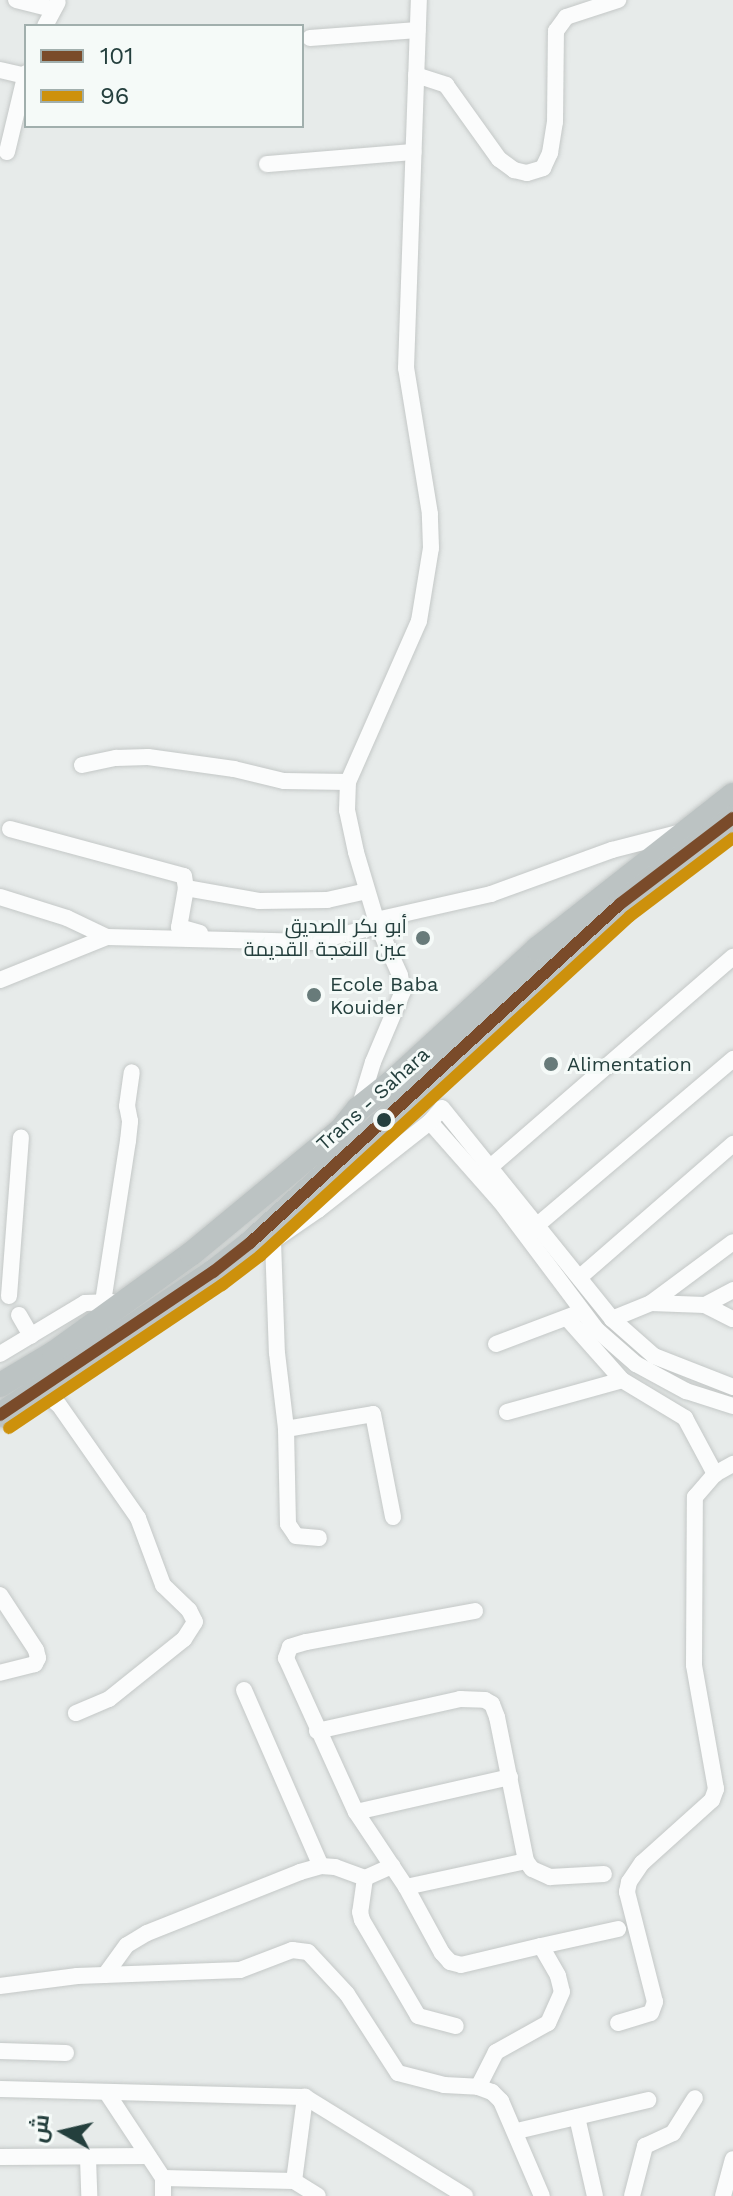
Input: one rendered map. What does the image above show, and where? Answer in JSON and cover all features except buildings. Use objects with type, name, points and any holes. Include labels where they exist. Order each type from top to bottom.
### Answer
[{"type":"highway","name":"Trans - Sahara","points":[[0,1385],[54,1353],[113,1302],[191,1254],[341,1130],[358,1109],[392,1082],[537,949],[733,795]]},
{"type":"highway","name":"Trans - Sahara","points":[[0,1415],[262,1242],[620,904],[733,818]]},
{"type":"street","points":[[16,0],[55,4],[46,24]]},
{"type":"street","points":[[358,1109],[373,1062],[403,991],[400,975],[367,891],[347,810],[348,782],[404,658],[427,589],[430,514],[406,368],[419,0]]},
{"type":"street","points":[[416,75],[446,85],[499,159],[514,170],[527,173],[543,168],[550,153],[555,122],[556,31],[566,17],[618,0]]},
{"type":"street","points":[[310,38],[418,30]]},
{"type":"street","points":[[0,70],[24,74]]},
{"type":"street","points":[[2,154],[24,81]]},
{"type":"street","points":[[267,164],[414,152]]},
{"type":"street","points":[[82,765],[116,758],[148,757],[234,769],[284,781],[348,782]]},
{"type":"street","points":[[10,829],[184,876],[186,888],[178,923],[181,929],[265,942]]},
{"type":"street","points":[[0,897],[67,918],[107,937],[312,942],[491,894],[612,850],[683,832]]},
{"type":"street","points":[[186,888],[259,901],[292,902],[327,900],[367,891]]},
{"type":"street","points":[[0,980],[107,937]]},
{"type":"street","points":[[488,1169],[733,957]]},
{"type":"street","points":[[535,1227],[733,1059]]},
{"type":"street","points":[[0,1354],[85,1303],[113,1302],[132,1072]]},
{"type":"street","points":[[319,1538],[296,1536],[288,1524],[286,1429],[262,1242],[430,1122],[442,1108],[535,1227],[628,1337],[654,1356],[733,1387]]},
{"type":"street","points":[[430,1122],[500,1201],[574,1315],[622,1380],[685,1418],[715,1474]]},
{"type":"street","points":[[9,1296],[21,1137]]},
{"type":"street","points":[[580,1277],[733,1144]]},
{"type":"street","points":[[612,1319],[651,1303],[733,1242]]},
{"type":"street","points":[[705,1305],[733,1290]]},
{"type":"street","points":[[651,1303],[705,1305],[730,1314]]},
{"type":"street","points":[[19,1315],[31,1336]]},
{"type":"street","points":[[496,1344],[574,1315]]},
{"type":"street","points":[[574,1315],[636,1364],[686,1391],[733,1406]]},
{"type":"street","points":[[507,1412],[622,1380]]},
{"type":"street","points":[[41,1390],[59,1405],[138,1518],[163,1585],[189,1610],[195,1622],[184,1639],[109,1699],[76,1713]]},
{"type":"street","points":[[286,1429],[373,1414],[393,1517]]},
{"type":"street","points":[[618,2023],[651,2013],[655,2002],[627,1892],[629,1882],[642,1863],[712,1800],[716,1789],[694,1665],[695,1497],[715,1474],[733,1464]]},
{"type":"street","points":[[0,1595],[36,1650],[38,1658],[35,1664],[0,1673]]},
{"type":"street","points":[[475,1611],[290,1647],[286,1658],[290,1672],[356,1812],[406,1887],[450,1962],[461,1965],[618,1929]]},
{"type":"street","points":[[244,1690],[321,1866]]},
{"type":"street","points":[[317,1731],[478,1697],[492,1704],[526,1861],[542,1876],[604,1874]]},
{"type":"street","points":[[356,1812],[510,1777]]},
{"type":"street","points":[[406,1887],[526,1861]]},
{"type":"street","points":[[105,1975],[127,1945],[147,1933],[321,1866],[365,1878],[392,1866]]},
{"type":"street","points":[[365,1878],[360,1912],[362,1920],[418,2016],[456,2026]]},
{"type":"street","points":[[478,2087],[496,2052],[548,2023],[558,2006],[562,1992],[541,1946]]},
{"type":"street","points":[[0,1986],[105,1975],[240,1970],[292,1950],[308,1952],[347,1994],[398,2073],[444,2085],[478,2087],[492,2092],[501,2101],[517,2131],[542,2196]]},
{"type":"street","points":[[0,2051],[66,2053]]},
{"type":"street","points":[[0,2089],[305,2097],[465,2196]]},
{"type":"street","points":[[107,2093],[163,2178],[163,2196]]},
{"type":"street","points":[[294,2181],[305,2097]]},
{"type":"street","points":[[632,2196],[645,2146],[681,2125],[695,2098]]},
{"type":"street","points":[[517,2131],[648,2100]]},
{"type":"street","points":[[577,2117],[595,2196]]},
{"type":"street","points":[[0,2157],[148,2156]]},
{"type":"street","points":[[88,2158],[89,2196]]},
{"type":"street","points":[[723,2196],[733,2159]]},
{"type":"street","points":[[163,2178],[294,2181],[318,2196]]},
{"type":"transit line","name":"101","points":[[0,1415],[213,1272],[250,1243],[620,904],[733,818]]},
{"type":"transit line","name":"96","points":[[9,1428],[222,1285],[260,1256],[630,916],[733,838]]},
{"type":"place","name":"أبو بكر الصديق عين النعجة القديمة","points":[[423,938]]},
{"type":"place","name":"Ecole Baba Kouider","points":[[314,995]]},
{"type":"place","name":"Alimentation","points":[[551,1064]]}]
